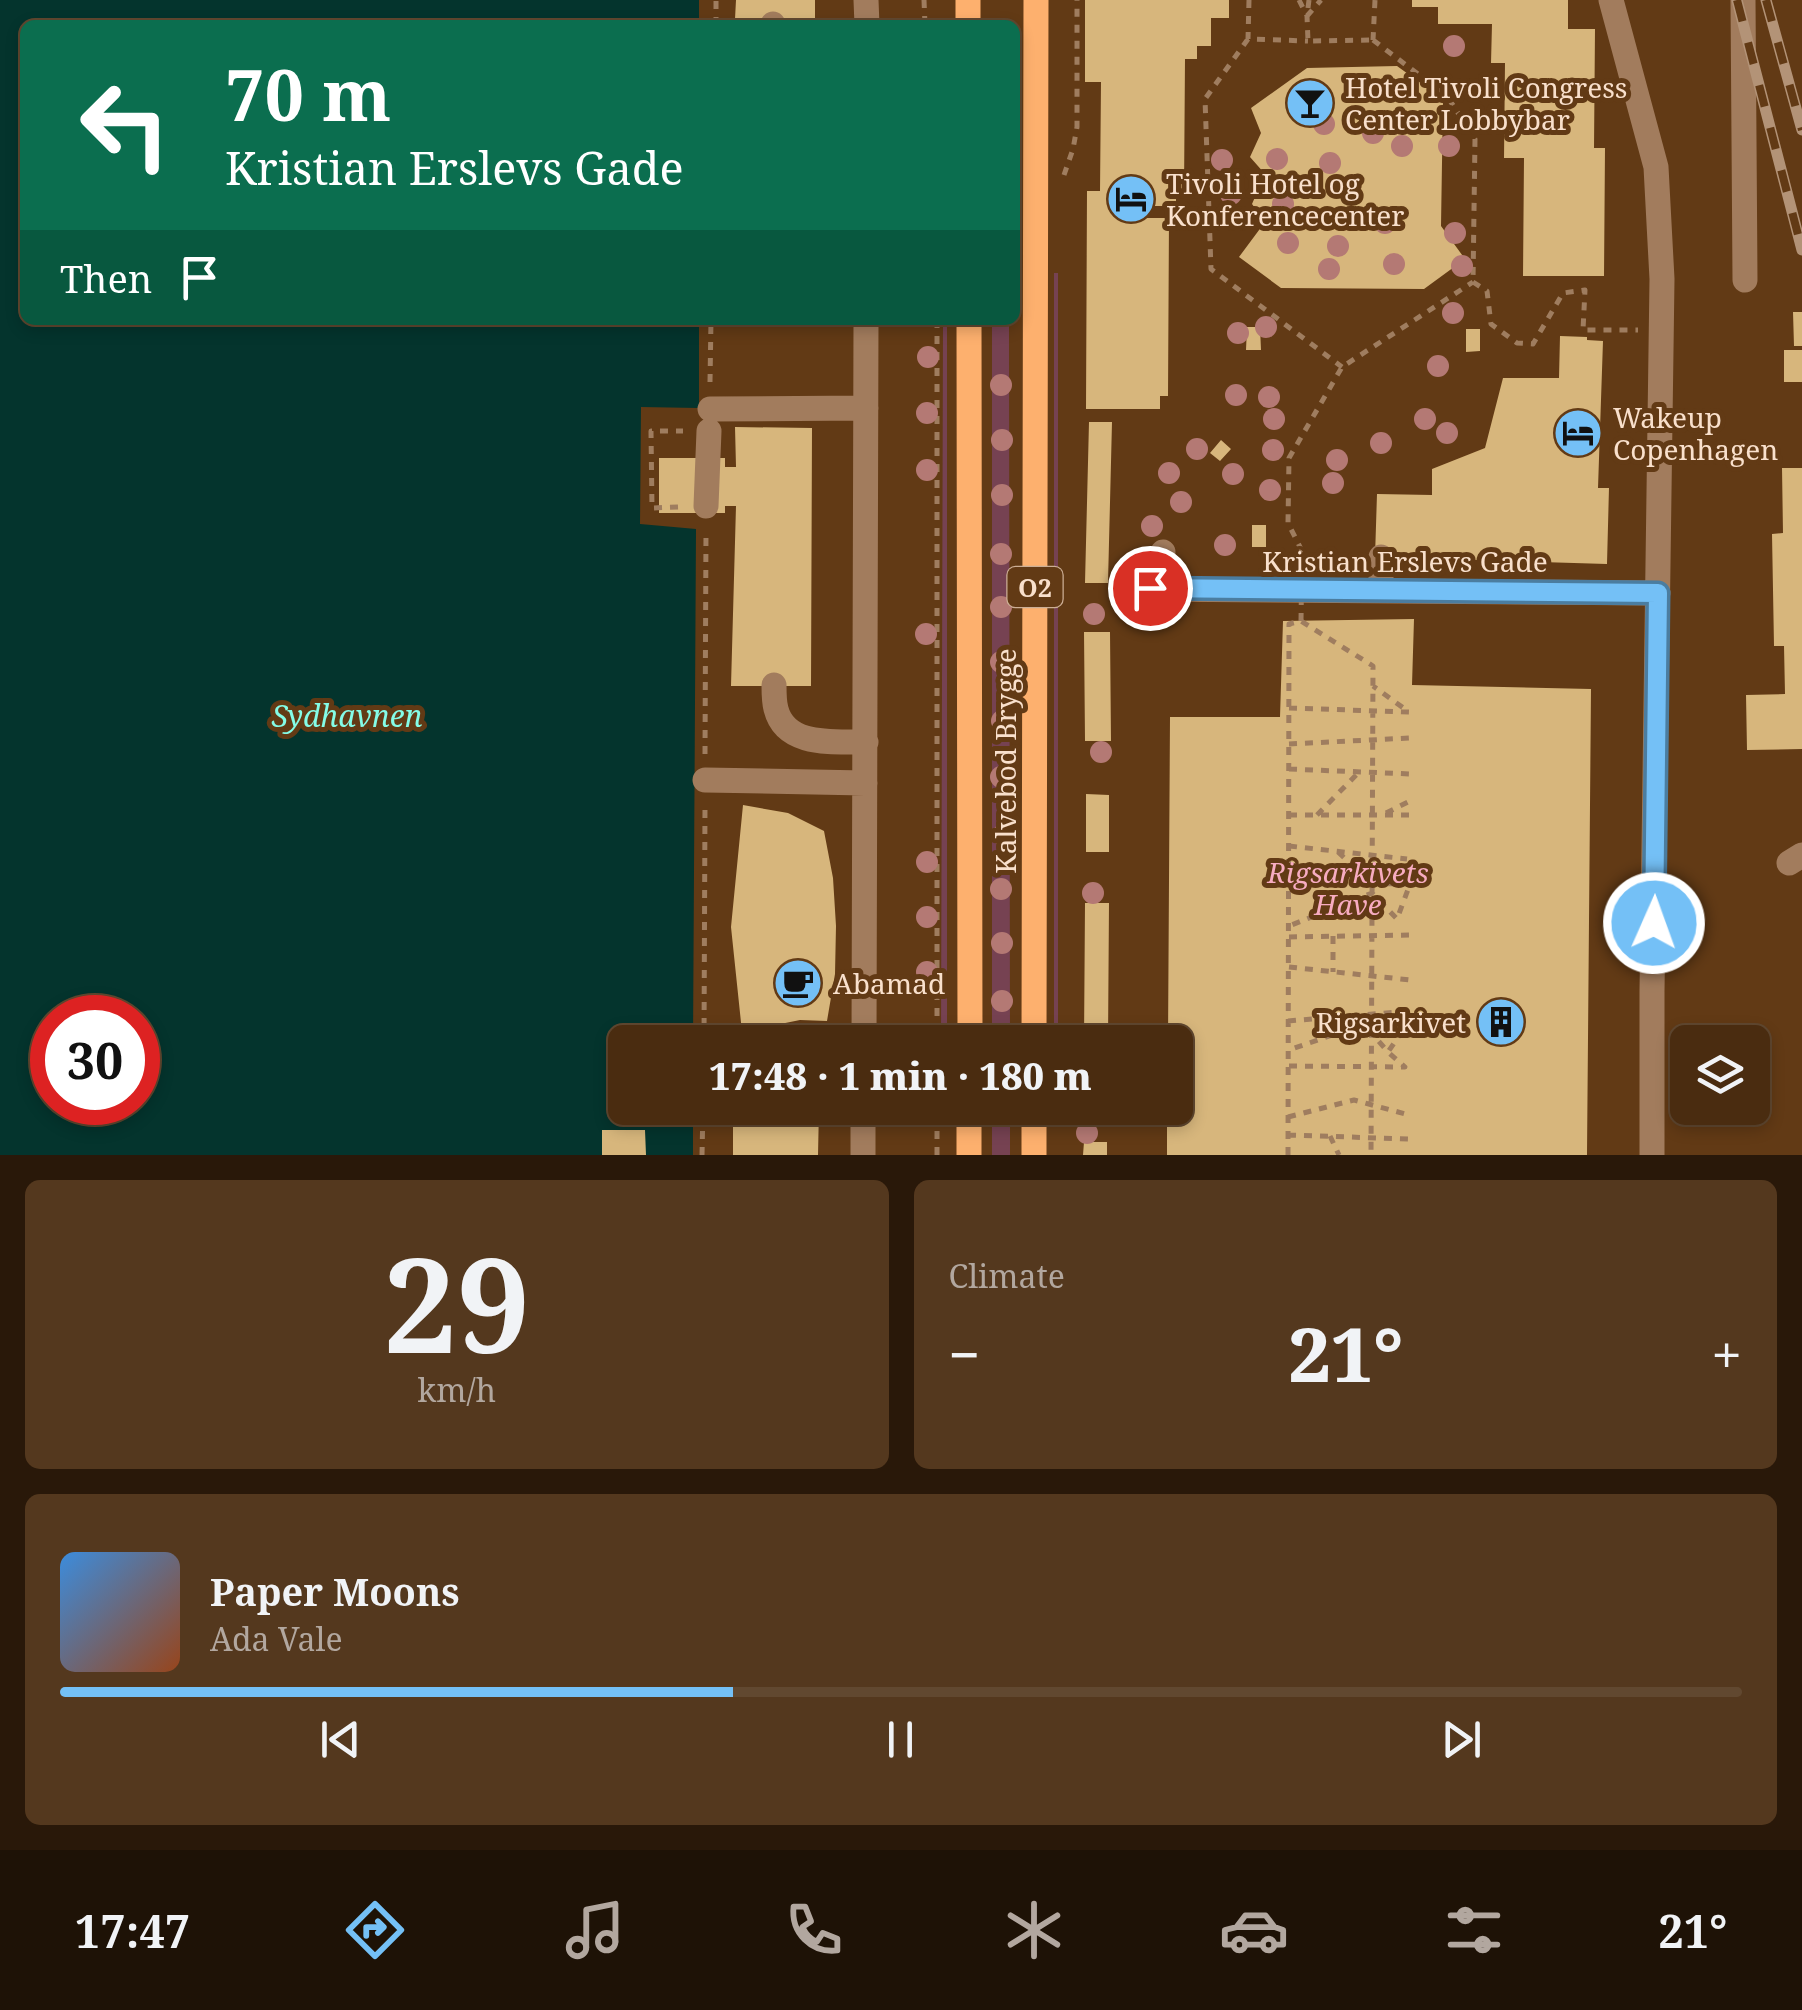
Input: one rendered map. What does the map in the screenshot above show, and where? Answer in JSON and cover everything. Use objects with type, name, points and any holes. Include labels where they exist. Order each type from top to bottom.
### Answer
[{"type":"main road","name":"Kalvebod Brygge","points":[[1034,1025],[1036,0]]},
{"type":"main road","name":"Kalvebod Brygge","points":[[969,325],[970,1025]]},
{"type":"main road","points":[[969,1125],[969,1155]]},
{"type":"main road","points":[[1034,1125],[1034,1155]]},
{"type":"street","points":[[1611,0],[1656,167],[1662,280],[1652,1155]]},
{"type":"street","points":[[1743,0],[1745,280]]},
{"type":"street","points":[[864,1025],[866,325]]},
{"type":"street","points":[[706,506],[709,420],[866,408]]},
{"type":"street","name":"Kristian Erslevs Gade","points":[[1163,552],[1156,589],[1658,593]]},
{"type":"street","points":[[1380,557],[1381,591]]},
{"type":"street","points":[[774,685],[776,712],[794,734],[810,740],[866,742]]},
{"type":"street","points":[[705,780],[865,783]]},
{"type":"street","points":[[863,1125],[863,1155]]},
{"type":"path","points":[[1064,180],[1076,127],[1077,0]]},
{"type":"path","points":[[1248,0],[1248,40],[1205,99],[1211,269],[1342,367]]},
{"type":"path","points":[[1298,0],[1307,16]]},
{"type":"path","points":[[1308,41],[1309,0]]},
{"type":"path","points":[[1307,16],[1321,0]]},
{"type":"path","points":[[1373,40],[1374,0]]},
{"type":"path","points":[[1248,40],[1373,40],[1446,96],[1475,139],[1473,282]]},
{"type":"path","points":[[1473,282],[1488,291],[1491,324],[1517,344],[1533,344],[1563,293],[1580,290],[1585,290],[1582,330],[1660,331]]},
{"type":"path","points":[[1302,621],[1302,551],[1288,524],[1289,458],[1342,367],[1473,282]]},
{"type":"path","points":[[704,1025],[706,506],[652,508],[652,431],[709,420],[711,325]]},
{"type":"path","points":[[937,325],[937,1025]]},
{"type":"path","points":[[1288,1155],[1289,624],[1302,621],[1373,666],[1371,1155]]},
{"type":"path","points":[[1289,708],[1409,712],[1372,686]]},
{"type":"path","points":[[1289,744],[1410,738]]},
{"type":"path","points":[[1289,769],[1411,774]]},
{"type":"path","points":[[1317,815],[1358,772]]},
{"type":"path","points":[[1382,815],[1410,802]]},
{"type":"path","points":[[1288,814],[1410,815]]},
{"type":"path","points":[[1289,846],[1407,859]]},
{"type":"path","points":[[1338,852],[1372,883]]},
{"type":"path","points":[[1288,883],[1410,884],[1396,919],[1372,893]]},
{"type":"path","points":[[1288,926],[1372,893]]},
{"type":"path","points":[[1288,936],[1412,935]]},
{"type":"path","points":[[1332,936],[1333,972]]},
{"type":"path","points":[[1288,968],[1410,980]]},
{"type":"path","points":[[1288,1021],[1410,1011],[1409,1021],[1388,1052]]},
{"type":"path","points":[[1288,1066],[1406,1067],[1356,1015]]},
{"type":"path","points":[[1288,1050],[1364,1024]]},
{"type":"path","points":[[1288,1118],[1354,1100],[1409,1114]]},
{"type":"path","points":[[702,1155],[703,1125]]},
{"type":"path","points":[[937,1125],[937,1155]]},
{"type":"path","points":[[1288,1134],[1409,1140]]},
{"type":"path","points":[[1330,1136],[1339,1155]]},
{"type":"shaded area","points":[[1054,273],[1058,273],[1058,1025],[1054,1025]]},
{"type":"shaded area","points":[[943,325],[947,325],[947,1025],[941,1025]]},
{"type":"shaded area","points":[[992,325],[1009,325],[1010,1025],[992,1025]]},
{"type":"shaded area","points":[[992,1125],[1010,1125],[1010,1155],[992,1155]]},
{"type":"water","name":"Sydhavnen","points":[[0,0],[699,0],[699,20],[20,20],[20,325],[699,325],[699,408],[641,407],[640,524],[696,529],[693,1025],[608,1025],[608,1125],[693,1125],[693,1155],[0,1155]]},
{"type":"building","points":[[736,0],[815,0],[815,20],[735,19]]},
{"type":"building","name":"Tivoli Hotel og Konferencecenter","points":[[1085,0],[1229,0],[1229,18],[1211,18],[1211,46],[1197,46],[1197,59],[1185,59],[1184,192],[1176,192],[1176,206],[1146,206],[1146,218],[1169,218],[1168,396],[1160,396],[1160,409],[1086,409],[1087,191],[1100,191],[1101,82],[1085,82]]},
{"type":"building","points":[[1412,0],[1568,0],[1568,29],[1595,29],[1594,148],[1605,148],[1604,276],[1523,276],[1524,158],[1504,158],[1505,63],[1491,63],[1492,24],[1438,24],[1438,7],[1412,7]]},
{"type":"building","points":[[1397,66],[1443,99],[1441,226],[1465,259],[1424,289],[1281,288],[1239,257],[1265,222],[1252,204],[1265,174],[1250,157],[1261,133],[1251,108],[1307,68]]},
{"type":"building","points":[[1793,312],[1802,312],[1802,346],[1794,346]]},
{"type":"building","points":[[1247,327],[1260,327],[1261,350],[1246,350]]},
{"type":"building","points":[[1466,329],[1480,329],[1480,351],[1466,352]]},
{"type":"building","name":"Wakeup Copenhagen","points":[[1560,336],[1603,341],[1598,488],[1609,488],[1607,564],[1375,557],[1377,494],[1432,495],[1432,469],[1485,448],[1503,378],[1559,378]]},
{"type":"building","points":[[1784,350],[1802,350],[1802,382],[1784,382]]},
{"type":"building","points":[[1089,422],[1112,422],[1108,583],[1085,583]]},
{"type":"building","points":[[735,427],[812,428],[811,686],[731,686],[736,506],[725,506],[725,513],[659,513],[659,458],[725,458],[725,467],[736,467]]},
{"type":"building","points":[[1221,440],[1231,449],[1220,461],[1210,453]]},
{"type":"building","points":[[1782,468],[1802,468],[1802,749],[1747,750],[1746,695],[1785,694],[1784,646],[1774,646],[1772,534],[1783,533]]},
{"type":"building","points":[[1252,525],[1266,525],[1266,547],[1252,547]]},
{"type":"building","points":[[1414,619],[1412,685],[1591,689],[1587,1155],[1167,1155],[1167,1125],[1193,1125],[1193,1025],[1168,1025],[1170,717],[1280,717],[1283,621]]},
{"type":"building","points":[[1084,632],[1110,632],[1111,741],[1085,741]]},
{"type":"building","points":[[1086,794],[1109,795],[1109,852],[1086,852]]},
{"type":"building","points":[[743,805],[788,813],[824,831],[833,878],[836,926],[835,974],[827,1021],[741,1025],[731,927]]},
{"type":"building","points":[[1085,903],[1109,903],[1108,1025],[1084,1025]]},
{"type":"building","points":[[733,1125],[819,1125],[818,1155],[733,1155]]},
{"type":"building","points":[[602,1130],[645,1130],[646,1155],[602,1155]]},
{"type":"building","points":[[1084,1142],[1107,1142],[1107,1155],[1083,1155]]},
{"type":"railway","points":[[1737,0],[1802,250]]},
{"type":"railway","points":[[1766,0],[1802,130]]},
{"type":"place","name":"Hotel Tivoli Congress Center Lobbybar","points":[[1310,103]]},
{"type":"place","name":"Tivoli Hotel og Konferencecenter","points":[[1131,199]]},
{"type":"place","name":"Wakeup Copenhagen","points":[[1578,433]]},
{"type":"place","name":"Abamad","points":[[798,983]]},
{"type":"place","name":"Rigsarkivet","points":[[1501,1022]]},
{"type":"route","points":[[1150,588],[1658,593],[1654,923]]},
{"type":"park label","name":"Rigsarkivets Have","points":[[1348,888]]}]
